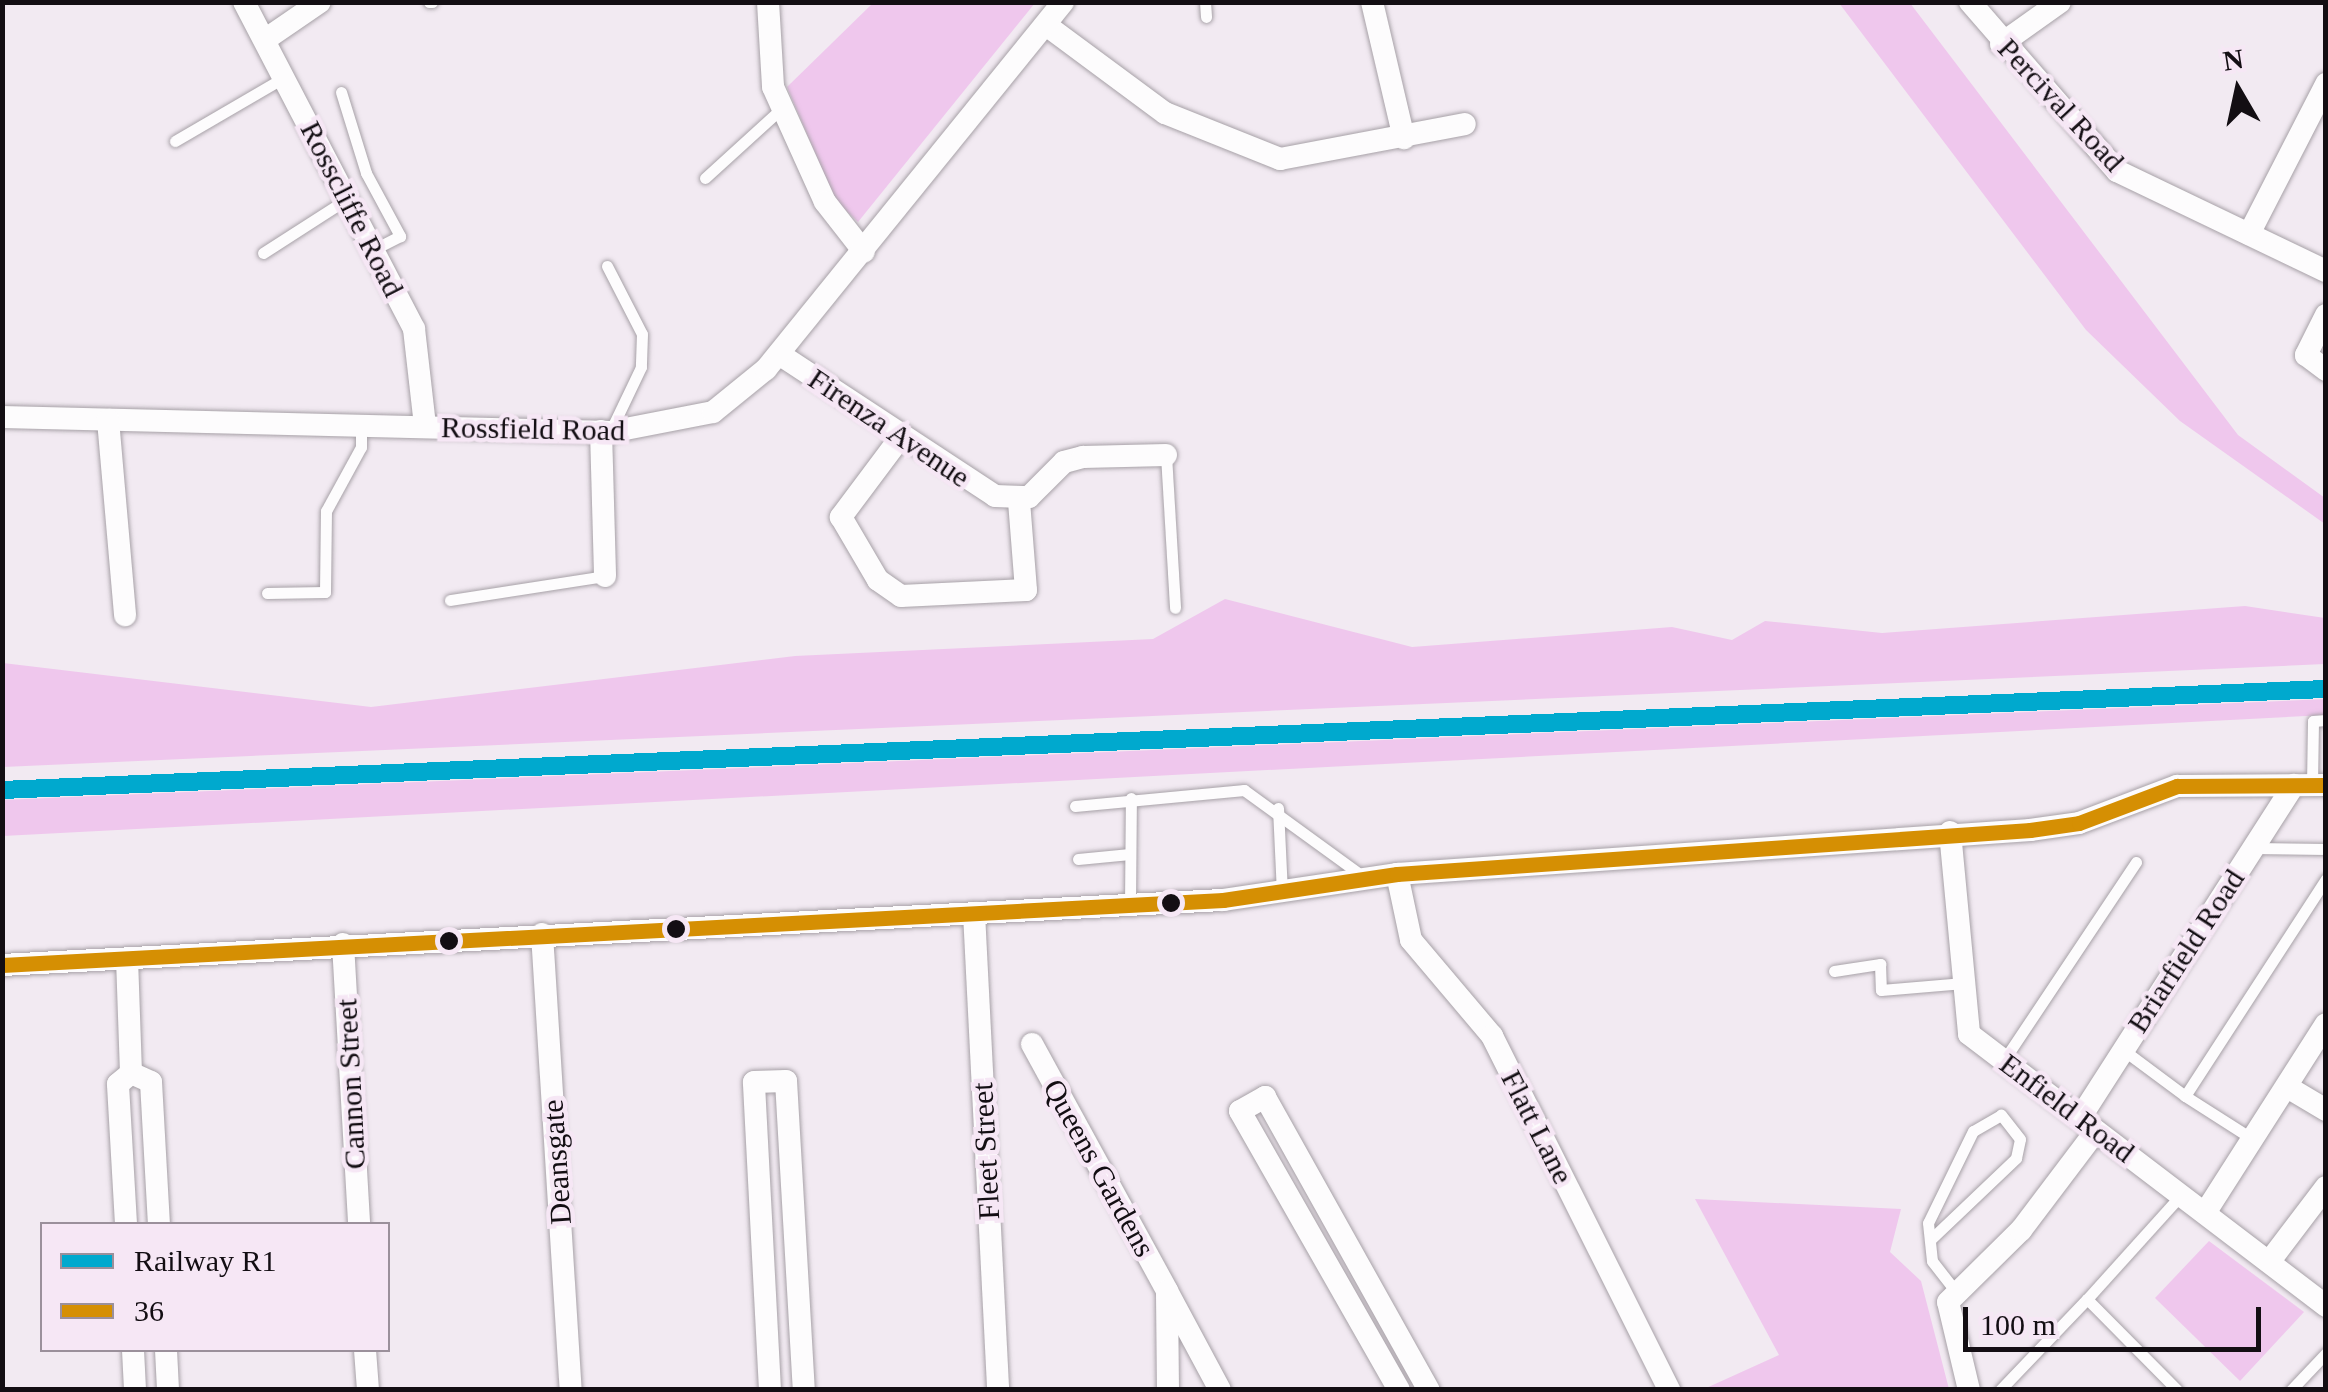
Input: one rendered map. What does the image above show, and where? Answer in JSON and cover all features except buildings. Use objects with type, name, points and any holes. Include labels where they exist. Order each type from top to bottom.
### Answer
[{"type":"street","name":"Rosscliffe Road","points":[[244,2],[414,329],[425,426]]},
{"type":"street","points":[[266,39],[320,2]]},
{"type":"street","points":[[768,2],[782,108],[825,202],[864,252]]},
{"type":"street","name":"Rossfield Road","points":[[2,417],[606,432],[713,412],[778,354],[946,154],[1063,2]]},
{"type":"street","points":[[1372,2],[1404,138]]},
{"type":"street","name":"Percival Road","points":[[1970,2],[2001,44],[2117,170],[2326,271]]},
{"type":"street","points":[[2001,44],[2060,2]]},
{"type":"street","points":[[1046,25],[1166,112],[1236,146],[1313,160],[1465,124]]},
{"type":"street","points":[[2249,234],[2326,84]]},
{"type":"street","points":[[2326,314],[2306,355],[2326,370]]},
{"type":"street","name":"Firenza Avenue","points":[[778,354],[967,482],[1019,501]]},
{"type":"street","points":[[108,420],[126,616]]},
{"type":"street","points":[[605,576],[606,432]]},
{"type":"street","points":[[900,438],[841,517],[878,580],[901,596],[1026,590],[1019,501],[1064,462],[1166,455]]},
{"type":"street","points":[[2,965],[1130,904],[1282,892],[1396,874],[2080,823],[2177,786],[2310,785]]},
{"type":"street","name":"Briarfield Road","points":[[1953,1298],[2088,1124],[2122,1049],[2254,848],[2310,785]]},
{"type":"street","name":"Enfield Road","points":[[1950,832],[1968,1034],[2269,1262],[2322,1296]]},
{"type":"street","name":"Flatt Lane","points":[[1396,874],[1411,940],[1492,1036],[1669,1390]]},
{"type":"street","name":"Fleet Street","points":[[974,912],[998,1390]]},
{"type":"street","name":"Deansgate","points":[[542,934],[572,1390]]},
{"type":"street","name":"Cannon Street","points":[[343,944],[358,1222]]},
{"type":"street","points":[[127,959],[132,1073]]},
{"type":"street","points":[[2205,1213],[2289,1088],[2326,1024]]},
{"type":"street","name":"Queens Gardens","points":[[1032,1044],[1220,1390]]},
{"type":"street","points":[[126,1222],[118,1084],[132,1073]]},
{"type":"street","points":[[132,1073],[150,1082],[159,1222]]},
{"type":"street","points":[[770,1390],[754,1082],[786,1081],[791,1221],[804,1390]]},
{"type":"street","points":[[2289,1088],[2326,1110]]},
{"type":"street","points":[[1399,1390],[1240,1111],[1265,1097],[1428,1390]]},
{"type":"street","points":[[2269,1262],[2326,1187]]},
{"type":"street","points":[[761,1222],[791,1221]]},
{"type":"street","points":[[1339,1284],[1362,1271]]},
{"type":"street","name":"Queens Gardens","points":[[1167,1291],[1168,1390]]},
{"type":"street","points":[[1953,1298],[1968,1390]]},
{"type":"street","points":[[133,1352],[135,1390]]},
{"type":"street","points":[[166,1352],[168,1390]]},
{"type":"street","points":[[365,1352],[368,1390]]},
{"type":"lane","points":[[1206,2],[1206,17]]},
{"type":"lane","points":[[175,141],[285,78]]},
{"type":"lane","points":[[341,92],[366,173],[400,236],[373,250]]},
{"type":"lane","points":[[705,178],[782,108]]},
{"type":"lane","points":[[263,252],[347,200]]},
{"type":"lane","points":[[606,432],[641,367],[642,334],[607,266]]},
{"type":"lane","points":[[267,593],[325,592],[326,510],[361,447],[361,424]]},
{"type":"lane","points":[[1166,455],[1175,608]]},
{"type":"lane","points":[[450,600],[605,576]]},
{"type":"lane","points":[[2310,785],[2312,721],[2326,720]]},
{"type":"lane","points":[[1076,806],[1244,790],[1278,808],[1365,878]]},
{"type":"lane","points":[[1130,798],[1130,904]]},
{"type":"lane","points":[[1278,808],[1282,892]]},
{"type":"lane","points":[[2254,848],[2326,849]]},
{"type":"lane","points":[[1078,858],[1130,854]]},
{"type":"lane","points":[[2004,1060],[2136,862]]},
{"type":"lane","points":[[2185,1096],[2326,879]]},
{"type":"lane","points":[[1834,971],[1880,964],[1881,990],[1964,983]]},
{"type":"lane","points":[[2122,1049],[2254,1140]]},
{"type":"lane","points":[[1930,1240],[2016,1158],[2020,1139],[2001,1116],[1973,1131],[1947,1174],[1930,1240],[1932,1261],[1953,1298]]},
{"type":"lane","points":[[2000,1390],[2181,1195]]},
{"type":"lane","points":[[2087,1300],[2178,1390]]},
{"type":"lane","points":[[2291,1390],[2326,1354]]},
{"type":"shaded area","points":[[873,3],[1035,3],[858,222],[835,200],[787,87]]},
{"type":"shaded area","points":[[1839,3],[1910,3],[2238,435],[2325,498],[2325,524],[2180,421],[2086,330]]},
{"type":"shaded area","points":[[1225,599],[1412,647],[1672,627],[1732,640],[1765,621],[1882,633],[2245,606],[2325,618],[2325,664],[3,767],[3,663],[371,707],[795,656],[1153,639]]},
{"type":"shaded area","points":[[2326,699],[2325,715],[3,836],[2,800]]},
{"type":"shaded area","points":[[1695,1199],[1901,1209],[1890,1252],[1921,1281],[1949,1389],[1704,1389],[1779,1355]]},
{"type":"shaded area","points":[[2209,1241],[2304,1312],[2240,1381],[2155,1298]]},
{"type":"rail line","name":"R1","points":[[2,790],[2326,689]]},
{"type":"transit line","name":"36","points":[[2,965],[1223,900],[1397,874],[2030,830],[2079,823],[2177,786],[2326,785]]}]
